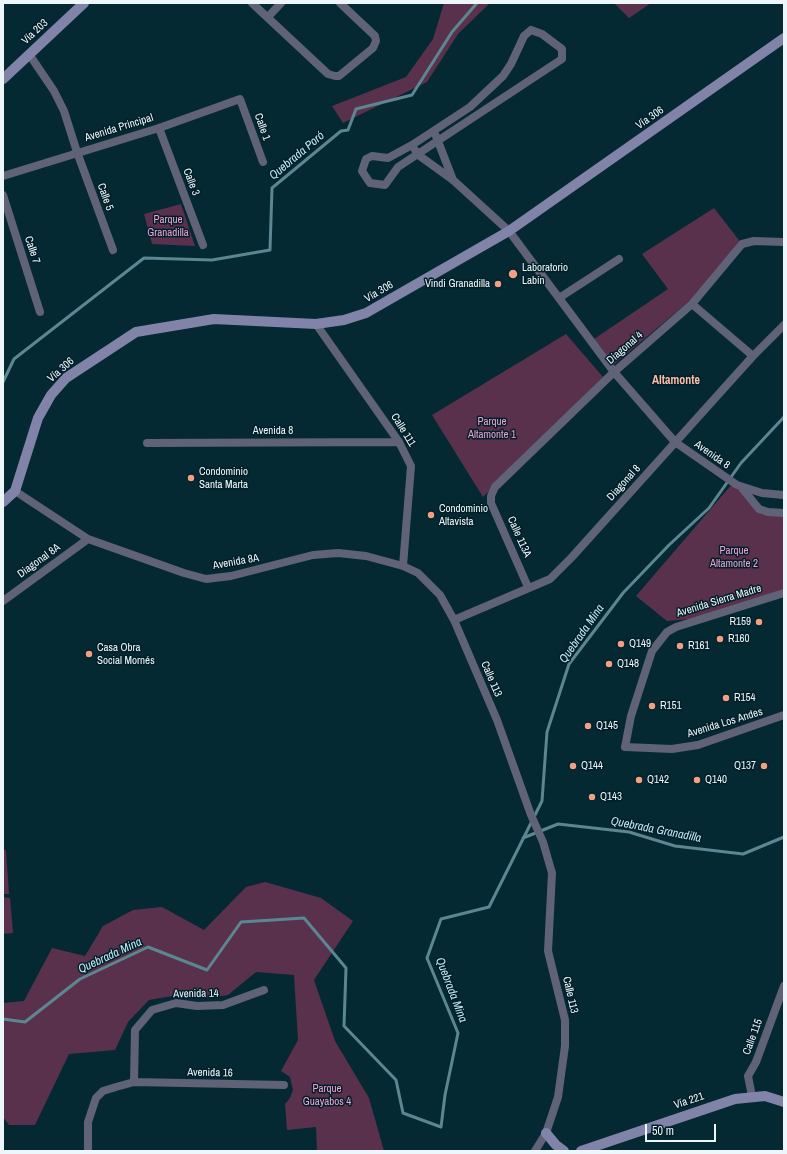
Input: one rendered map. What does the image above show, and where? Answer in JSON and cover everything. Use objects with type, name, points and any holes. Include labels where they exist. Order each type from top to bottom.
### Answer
[{"type":"street","name":"Vía 203","points":[[3,79],[84,3]]},
{"type":"street","points":[[252,3],[328,74],[340,76],[373,48],[376,42],[375,36],[341,3]]},
{"type":"street","points":[[268,17],[281,3]]},
{"type":"street","points":[[532,30],[542,34],[562,49],[562,59],[488,110],[398,167],[385,185],[370,183],[362,171],[366,159],[372,156],[388,158],[412,145],[470,107],[503,76],[511,64],[524,36],[532,30]]},
{"type":"street","name":"Vía 306","points":[[15,491],[38,418],[51,395],[66,378],[136,332],[214,319],[316,324],[344,320],[366,313],[509,231],[784,38]]},
{"type":"street","name":"Calle 5","points":[[29,54],[54,91],[64,111],[112,250]]},
{"type":"street","points":[[479,98],[488,110]]},
{"type":"street","name":"Avenida Principal","points":[[3,176],[159,128],[240,99]]},
{"type":"street","name":"Calle 1","points":[[240,99],[263,162]]},
{"type":"street","name":"Calle 3","points":[[159,128],[203,245]]},
{"type":"street","points":[[433,131],[439,140],[452,180]]},
{"type":"street","points":[[412,145],[417,154]]},
{"type":"street","name":"Avenida 8","points":[[417,154],[452,180],[509,231],[614,372],[675,442],[712,469],[739,486]]},
{"type":"street","name":"Calle 7","points":[[3,195],[40,312]]},
{"type":"street","name":"Diagonal 4","points":[[491,496],[495,487],[614,372],[692,304],[742,244],[754,241],[784,242]]},
{"type":"street","points":[[559,298],[619,259]]},
{"type":"street","points":[[692,304],[753,356]]},
{"type":"street","name":"Calle 111","points":[[316,324],[399,442],[411,466],[403,566]]},
{"type":"street","name":"Diagonal 8","points":[[454,620],[528,587],[550,579],[572,557],[753,356],[784,325]]},
{"type":"street","name":"Avenida 8","points":[[147,443],[399,442]]},
{"type":"street","points":[[739,486],[784,492]]},
{"type":"street","points":[[739,486],[762,493],[784,495]]},
{"type":"street","points":[[739,486],[759,509],[776,514],[784,513]]},
{"type":"street","points":[[3,502],[15,491]]},
{"type":"street","name":"Avenida 8A","points":[[15,491],[88,539],[184,573],[206,578],[231,576],[314,555],[338,553],[366,556],[403,566],[418,573],[429,582],[440,595],[454,620]]},
{"type":"street","name":"Calle 113A","points":[[491,496],[491,503],[528,587]]},
{"type":"street","name":"Diagonal 8A","points":[[3,601],[88,539]]},
{"type":"street","name":"Avenida Sierra Madre","points":[[625,747],[631,716],[652,651],[667,632],[676,627],[784,593]]},
{"type":"street","name":"Calle 113","points":[[454,620],[497,720],[531,815],[543,842],[552,873],[553,883],[548,929],[548,950],[565,1020],[565,1046],[558,1097],[546,1133],[535,1151]]},
{"type":"street","name":"Avenida Los Andes","points":[[625,747],[672,748],[698,745],[784,715]]},
{"type":"street","name":"Calle 115","points":[[752,1096],[748,1076],[756,1062],[784,986]]},
{"type":"street","name":"Avenida 14","points":[[134,1082],[135,1030],[152,1010],[176,1003],[197,1006],[223,1005],[264,990]]},
{"type":"street","name":"Avenida 16","points":[[88,1151],[88,1122],[96,1098],[103,1091],[134,1082],[284,1085]]},
{"type":"street","name":"Vía 221","points":[[581,1151],[735,1099],[752,1096],[765,1096],[784,1102]]},
{"type":"street","points":[[546,1133],[556,1146],[564,1151]]},
{"type":"green space","points":[[444,3],[490,3],[458,34],[427,82],[343,123],[332,106],[406,77],[433,39]]},
{"type":"green space","points":[[614,3],[651,3],[629,18]]},
{"type":"green space","name":"Parque Granadilla","points":[[181,204],[195,246],[152,244],[144,214]]},
{"type":"green space","points":[[714,208],[742,244],[693,298],[612,366],[594,339],[668,289],[642,254]]},
{"type":"green space","name":"Parque Altamonte 1","points":[[566,334],[603,377],[483,497],[432,415]]},
{"type":"green space","name":"Parque Altamonte 2","points":[[733,483],[759,509],[784,513],[784,593],[703,618],[667,621],[636,596]]},
{"type":"green space","points":[[3,850],[6,850],[9,894],[3,894]]},
{"type":"green space","name":"Parque Guayabos 4","points":[[265,882],[321,898],[353,921],[314,980],[335,1041],[369,1098],[384,1151],[317,1151],[316,1127],[287,1130],[285,1104],[290,1098],[293,1090],[290,1077],[281,1071],[298,1040],[294,975],[256,972],[228,995],[209,998],[178,995],[149,1000],[128,1022],[115,1050],[69,1054],[35,1125],[9,1125],[3,1117],[3,1003],[24,1001],[52,948],[85,956],[103,926],[133,910],[162,907],[204,930],[246,887]]},
{"type":"green space","points":[[3,897],[10,898],[13,933],[3,934]]},
{"type":"waterway","name":"Quebrada Poró","points":[[3,382],[14,359],[144,258],[212,260],[270,250],[272,188],[341,131],[348,130],[356,109],[412,95],[452,32],[477,3]]},
{"type":"waterway","name":"Quebrada Mina","points":[[3,1019],[25,1022],[80,979],[148,947],[207,970],[241,922],[304,918],[346,968],[344,1026],[396,1080],[403,1113],[441,1127],[445,1095],[458,1033],[427,958],[441,919],[489,907],[542,801],[547,732],[569,664],[623,593],[669,545],[709,508],[741,463],[784,417]]},
{"type":"waterway","name":"Quebrada Granadilla","points":[[523,838],[558,824],[629,832],[675,846],[743,854],[784,837]]},
{"type":"place","name":"Laboratorio Labín","points":[[513,274]]},
{"type":"place","name":"Vindi Granadilla","points":[[498,284]]},
{"type":"place","name":"Condominio Santa Marta","points":[[191,478]]},
{"type":"place","name":"Condominio Altavista","points":[[431,515]]},
{"type":"place","name":"R159","points":[[759,622]]},
{"type":"place","name":"R160","points":[[720,639]]},
{"type":"place","name":"Q149","points":[[621,644]]},
{"type":"place","name":"R161","points":[[680,646]]},
{"type":"place","name":"Casa Obra Social Mornés","points":[[89,654]]},
{"type":"place","name":"Q148","points":[[609,664]]},
{"type":"place","name":"R154","points":[[726,698]]},
{"type":"place","name":"R151","points":[[652,706]]},
{"type":"place","name":"Q145","points":[[588,726]]},
{"type":"place","name":"Q144","points":[[573,766]]},
{"type":"place","name":"Q137","points":[[764,766]]},
{"type":"place","name":"Q142","points":[[639,780]]},
{"type":"place","name":"Q140","points":[[697,780]]},
{"type":"place","name":"Q143","points":[[592,797]]},
{"type":"district","name":"Altamonte","points":[[676,381]]}]
